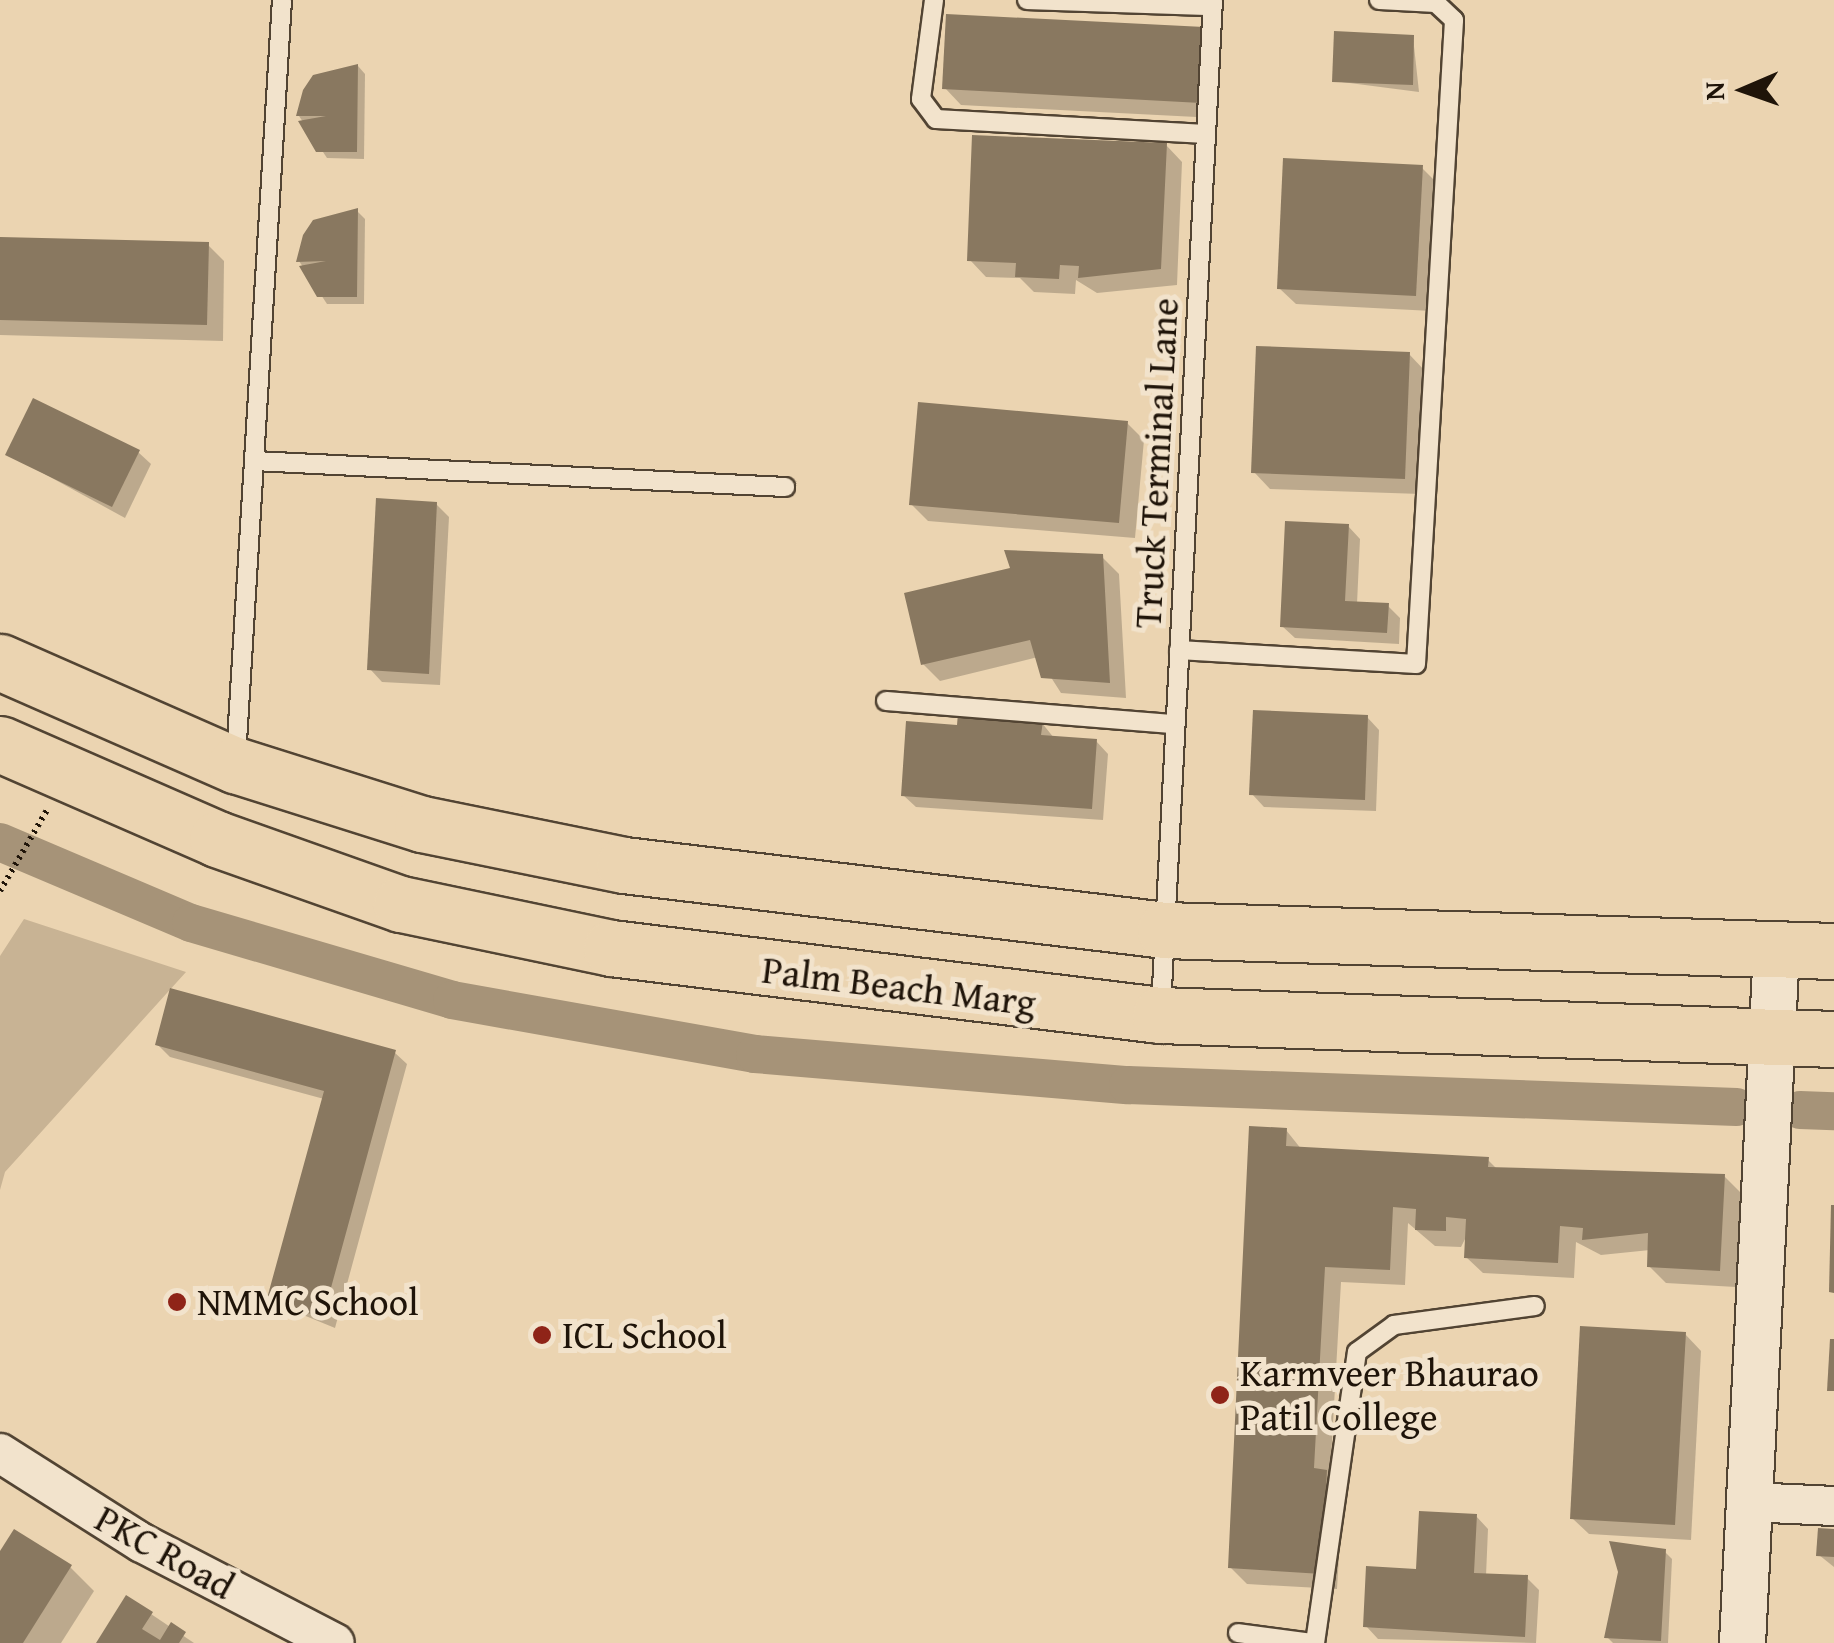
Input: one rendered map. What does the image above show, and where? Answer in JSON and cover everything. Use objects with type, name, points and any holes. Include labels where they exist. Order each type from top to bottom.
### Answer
[{"type":"main road","points":[[0,662],[235,765],[422,824],[624,865],[1165,930],[1834,951]]},
{"type":"main road","name":"Palm Beach Marg","points":[[0,744],[66,776],[401,904],[800,976],[1160,1015],[1834,1039]]},
{"type":"street","points":[[1742,1643],[1776,949]]},
{"type":"street","name":"PKC Road","points":[[0,1453],[142,1543],[335,1643]]},
{"type":"street","points":[[1748,1502],[1834,1506]]},
{"type":"lane","points":[[235,765],[282,0]]},
{"type":"lane","points":[[934,0],[921,98],[936,120],[1206,134]]},
{"type":"lane","points":[[1027,0],[1213,3]]},
{"type":"lane","points":[[1179,650],[1416,664],[1454,20],[1436,3],[1379,0]]},
{"type":"lane","name":"Truck Terminal Lane","points":[[1160,1015],[1213,3]]},
{"type":"lane","points":[[254,462],[785,487]]},
{"type":"lane","points":[[886,701],[1175,724]]},
{"type":"lane","points":[[1238,1633],[1314,1643],[1329,1596],[1346,1390],[1357,1352],[1394,1325],[1535,1306]]},
{"type":"path","points":[[0,891],[66,776]]},
{"type":"shaded area","points":[[24,919],[186,972],[5,1172],[0,1190],[0,956]]},
{"type":"building","points":[[946,14],[1204,27],[1201,103],[942,89]]},
{"type":"building","points":[[1334,31],[1414,35],[1413,85],[1332,82]]},
{"type":"building","points":[[358,64],[357,152],[316,152],[298,121],[326,116],[296,116],[303,90],[313,75]]},
{"type":"building","points":[[972,135],[1167,143],[1161,269],[1078,278],[1079,266],[1060,265],[1059,279],[1015,277],[1016,263],[967,261]]},
{"type":"building","points":[[1283,158],[1423,165],[1416,296],[1277,289]]},
{"type":"building","points":[[358,208],[357,297],[317,297],[299,266],[326,261],[296,262],[303,235],[313,220]]},
{"type":"building","points":[[0,237],[209,242],[207,325],[0,320]]},
{"type":"building","points":[[1256,346],[1410,352],[1405,479],[1251,473]]},
{"type":"building","points":[[33,398],[140,450],[112,507],[5,455]]},
{"type":"building","points":[[918,402],[1128,421],[1119,523],[909,505]]},
{"type":"building","points":[[376,498],[437,502],[429,674],[367,670]]},
{"type":"building","points":[[1285,521],[1349,524],[1345,601],[1389,603],[1387,633],[1280,627]]},
{"type":"building","points":[[1004,550],[1103,554],[1110,683],[1041,678],[1030,640],[921,665],[904,593],[1010,568]]},
{"type":"building","points":[[1253,710],[1368,715],[1365,800],[1249,795]]},
{"type":"building","points":[[958,713],[1043,721],[1041,735],[1097,739],[1092,809],[901,796],[906,721],[957,725]]},
{"type":"building","points":[[170,988],[396,1050],[323,1317],[266,1302],[324,1091],[155,1045]]},
{"type":"building","points":[[1249,1126],[1287,1128],[1286,1146],[1489,1157],[1488,1167],[1725,1174],[1720,1271],[1647,1267],[1648,1233],[1582,1240],[1583,1228],[1560,1226],[1558,1263],[1464,1258],[1466,1219],[1446,1217],[1446,1231],[1415,1230],[1416,1209],[1393,1207],[1390,1270],[1325,1267],[1314,1468],[1327,1470],[1322,1574],[1228,1568]]},
{"type":"building","points":[[1834,1205],[1834,1293],[1829,1292]]},
{"type":"building","points":[[1580,1326],[1686,1332],[1675,1525],[1570,1519]]},
{"type":"building","points":[[1830,1339],[1834,1339],[1834,1391],[1827,1391]]},
{"type":"building","points":[[1419,1511],[1477,1514],[1474,1573],[1528,1575],[1525,1637],[1363,1627],[1366,1566],[1416,1569]]},
{"type":"building","points":[[1818,1528],[1834,1529],[1834,1557],[1816,1556]]},
{"type":"building","points":[[14,1529],[72,1565],[23,1643],[0,1643],[0,1551]]},
{"type":"building","points":[[1609,1541],[1666,1549],[1661,1641],[1604,1638],[1618,1572]]},
{"type":"building","points":[[126,1595],[153,1612],[142,1629],[160,1640],[171,1622],[186,1632],[179,1643],[96,1643]]},
{"type":"waterway","points":[[0,842],[191,923],[452,1000],[755,1054],[1128,1085],[1737,1107]]},
{"type":"waterway","points":[[1800,1110],[1834,1111]]},
{"type":"place","name":"NMMC School","points":[[177,1302]]},
{"type":"place","name":"ICL School","points":[[542,1335]]},
{"type":"place","name":"Karmveer Bhaurao Patil College","points":[[1220,1395]]}]
